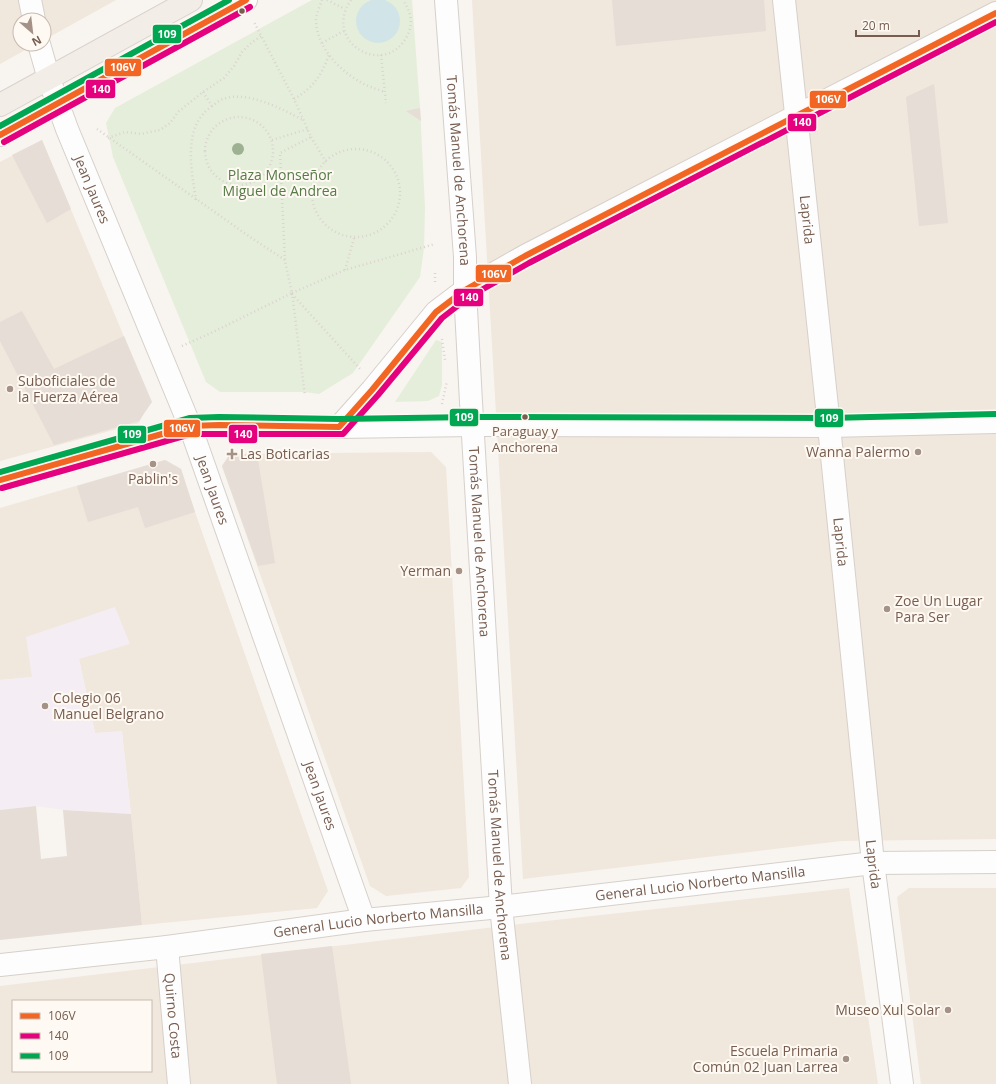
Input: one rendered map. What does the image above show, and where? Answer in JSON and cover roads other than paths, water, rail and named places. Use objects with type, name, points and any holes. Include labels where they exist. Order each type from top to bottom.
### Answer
[{"type":"main road","points":[[0,105],[191,0]]},
{"type":"street","points":[[30,0],[32,12]]},
{"type":"street","points":[[0,135],[246,0]]},
{"type":"street","name":"Tomás Manuel de Anchorena","points":[[446,0],[465,257],[465,290],[472,425],[501,907],[520,1084]]},
{"type":"street","name":"Laprida","points":[[784,0],[873,863],[902,1084]]},
{"type":"street","points":[[339,427],[377,384],[436,312],[465,290],[532,252],[996,13]]},
{"type":"street","name":"Jean Jaures","points":[[41,52],[58,104],[190,426],[364,920]]},
{"type":"street","points":[[0,480],[190,426],[829,426],[996,422]]},
{"type":"street","name":"General Lucio Norberto Mansilla","points":[[0,965],[167,947],[364,920],[501,907],[873,863],[996,862]]},
{"type":"street","name":"Quirno Costa","points":[[167,947],[179,1084]]},
{"type":"place","name":"Suboficiales de la Fuerza Aérea","points":[[10,389]]},
{"type":"place","name":"Paraguay y Anchorena","points":[[525,417]]},
{"type":"place","name":"Wanna Palermo","points":[[918,452]]},
{"type":"place","name":"Las Boticarias","points":[[232,454]]},
{"type":"place","name":"Pablin's","points":[[153,464]]},
{"type":"place","name":"Yerman","points":[[459,571]]},
{"type":"place","name":"Zoe Un Lugar Para Ser","points":[[887,609]]},
{"type":"place","name":"Colegio 06 Manuel Belgrano","points":[[45,706]]},
{"type":"place","name":"Museo Xul Solar","points":[[948,1010]]},
{"type":"place","name":"Escuela Primaria Común 02 Juan Larrea","points":[[846,1059]]},
{"type":"park label","name":"Plaza Monseñor Miguel de Andrea","points":[[280,184]]}]
